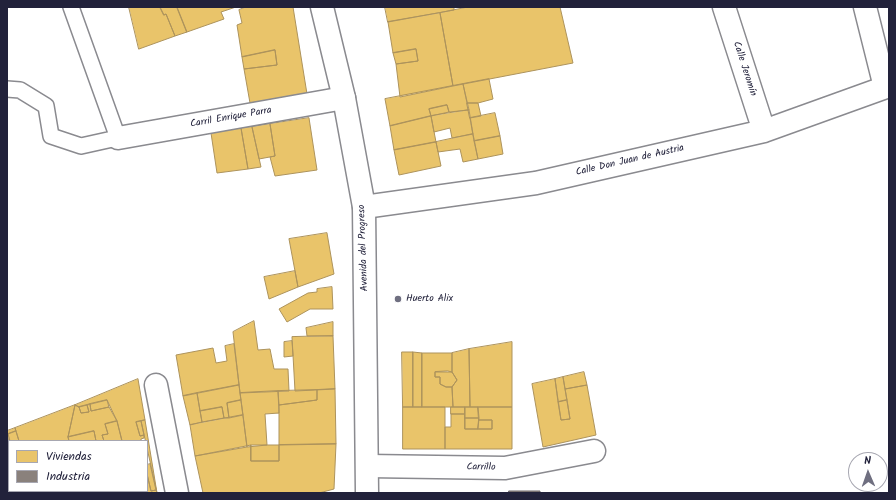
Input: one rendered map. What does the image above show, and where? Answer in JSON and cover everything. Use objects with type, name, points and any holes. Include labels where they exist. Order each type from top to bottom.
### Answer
[{"type":"street","name":"Avenida del Progreso","points":[[322,7],[344,98],[364,207],[368,466],[367,493]]},
{"type":"street","name":"Calle Jeromín","points":[[724,7],[764,131]]},
{"type":"street","points":[[865,7],[887,87]]},
{"type":"street","name":"Calle Don Juan de Austria","points":[[364,207],[536,183],[764,131],[887,87]]},
{"type":"street","name":"Carril Enrique Parra","points":[[123,137],[344,98]]},
{"type":"street","points":[[156,385],[177,493]]},
{"type":"street","name":"Carrillo","points":[[368,466],[505,468],[594,451]]},
{"type":"lane","points":[[7,89],[20,90],[46,106],[52,136],[81,146],[123,137],[71,7]]},
{"type":"building: Viviendas","points":[[129,7],[160,7],[164,15],[166,14],[175,36],[139,49]]},
{"type":"building: Viviendas","points":[[160,7],[177,7],[187,32],[175,36],[166,14],[164,15]]},
{"type":"building: Viviendas","points":[[177,7],[236,7],[221,12],[224,19],[187,32]]},
{"type":"building: Viviendas","points":[[246,7],[293,7],[307,94],[250,103],[244,69],[277,65],[275,50],[242,57],[237,25],[242,23],[239,10]]},
{"type":"building: Viviendas","points":[[385,7],[454,7],[454,10],[388,22]]},
{"type":"building: Viviendas","points":[[468,7],[560,7],[573,63],[453,86],[440,13]]},
{"type":"building: Viviendas","points":[[440,13],[453,86],[400,97],[396,64],[418,61],[416,49],[393,53],[388,22]]},
{"type":"building: Viviendas","points":[[416,49],[418,61],[396,64],[393,53]]},
{"type":"building: Viviendas","points":[[275,50],[277,65],[244,69],[242,57]]},
{"type":"building: Viviendas","points":[[489,79],[493,99],[478,103],[467,103],[463,84]]},
{"type":"building: Viviendas","points":[[463,84],[469,110],[449,112],[447,105],[429,109],[431,116],[390,126],[385,99]]},
{"type":"building: Viviendas","points":[[467,103],[478,103],[481,116],[470,118]]},
{"type":"building: Viviendas","points":[[447,105],[449,112],[431,116],[429,109]]},
{"type":"building: Viviendas","points":[[469,110],[473,134],[452,138],[450,128],[434,132],[431,116]]},
{"type":"building: Viviendas","points":[[495,113],[500,136],[474,141],[470,118]]},
{"type":"building: Viviendas","points":[[431,116],[436,142],[394,150],[390,126]]},
{"type":"building: Viviendas","points":[[309,118],[317,170],[275,176],[270,157],[275,156],[270,124]]},
{"type":"building: Viviendas","points":[[270,124],[275,156],[259,159],[252,127]]},
{"type":"building: Viviendas","points":[[252,127],[261,167],[248,169],[241,128]]},
{"type":"building: Viviendas","points":[[241,128],[248,169],[217,173],[211,133]]},
{"type":"building: Viviendas","points":[[473,134],[478,159],[463,162],[460,149],[438,152],[436,142]]},
{"type":"building: Viviendas","points":[[500,136],[503,154],[478,159],[474,141]]},
{"type":"building: Viviendas","points":[[436,142],[441,166],[399,175],[394,150]]},
{"type":"building: Viviendas","points":[[327,233],[334,274],[298,287],[289,239]]},
{"type":"building: Viviendas","points":[[295,271],[298,287],[269,299],[264,277]]},
{"type":"building: Viviendas","points":[[332,287],[333,309],[310,309],[287,322],[279,309],[308,293],[317,292],[317,289]]},
{"type":"building: Viviendas","points":[[254,321],[258,350],[270,349],[274,369],[288,369],[289,391],[240,393],[233,332]]},
{"type":"building: Viviendas","points":[[333,322],[333,336],[307,336],[306,328]]},
{"type":"building: Viviendas","points":[[333,336],[335,389],[295,391],[292,337]]},
{"type":"building: Viviendas","points":[[292,341],[293,356],[284,357],[284,342]]},
{"type":"building: Viviendas","points":[[512,342],[512,407],[470,407],[469,349]]},
{"type":"building: Viviendas","points":[[234,344],[239,385],[183,396],[176,355],[213,348],[216,363],[227,361],[225,346]]},
{"type":"building: Viviendas","points":[[469,349],[470,407],[453,407],[452,387],[457,380],[452,372],[452,353]]},
{"type":"building: Viviendas","points":[[402,352],[413,352],[413,407],[403,407]]},
{"type":"building: Viviendas","points":[[413,352],[422,353],[422,407],[413,407]]},
{"type":"building: Viviendas","points":[[422,353],[452,353],[452,372],[435,372],[435,377],[440,377],[440,384],[446,387],[452,387],[453,407],[422,407]]},
{"type":"building: Viviendas","points":[[435,372],[452,372],[457,380],[452,387],[446,387],[440,384],[440,377],[435,377]]},
{"type":"building: Viviendas","points":[[584,372],[587,385],[565,389],[563,377]]},
{"type":"building: Viviendas","points":[[563,377],[567,400],[558,402],[555,379]]},
{"type":"building: Viviendas","points":[[138,379],[145,420],[136,422],[140,436],[144,435],[144,438],[141,440],[122,440],[117,421],[107,400],[79,407],[75,405]]},
{"type":"building: Viviendas","points":[[555,379],[561,420],[570,419],[565,389],[587,385],[596,435],[543,447],[532,384]]},
{"type":"building: Viviendas","points":[[239,385],[241,400],[227,403],[229,418],[224,418],[222,407],[200,411],[197,393]]},
{"type":"building: Viviendas","points":[[335,389],[336,444],[279,445],[279,405],[317,400],[317,390]]},
{"type":"building: Viviendas","points":[[317,390],[317,400],[279,405],[278,391]]},
{"type":"building: Viviendas","points":[[278,391],[279,413],[265,414],[267,445],[247,447],[240,393]]},
{"type":"building: Viviendas","points":[[197,393],[202,422],[190,425],[183,396]]},
{"type":"building: Viviendas","points":[[107,400],[109,407],[91,411],[90,404]]},
{"type":"building: Viviendas","points":[[241,400],[243,415],[229,418],[227,403]]},
{"type":"building: Viviendas","points":[[567,400],[570,419],[561,420],[558,402]]},
{"type":"building: Viviendas","points":[[90,404],[91,411],[109,407],[117,421],[105,424],[108,434],[102,435],[104,440],[96,440],[94,431],[68,437],[75,405],[79,407],[81,413],[89,412],[87,405]]},
{"type":"building: Viviendas","points":[[75,405],[68,437],[69,440],[19,440],[15,428]]},
{"type":"building: Viviendas","points":[[87,405],[89,412],[81,413],[79,407]]},
{"type":"building: Viviendas","points":[[222,407],[224,418],[202,422],[200,411]]},
{"type":"building: Viviendas","points":[[403,407],[445,407],[445,449],[403,449]]},
{"type":"building: Viviendas","points":[[451,407],[465,407],[465,414],[451,414]]},
{"type":"building: Viviendas","points":[[465,407],[478,407],[479,418],[465,418]]},
{"type":"building: Viviendas","points":[[478,407],[512,407],[512,449],[445,449],[445,427],[451,427],[451,414],[465,414],[465,429],[492,429],[492,420],[479,420]]},
{"type":"building: Viviendas","points":[[243,415],[247,447],[195,456],[190,425]]},
{"type":"building: Viviendas","points":[[465,418],[479,418],[478,429],[465,429]]},
{"type":"building: Viviendas","points":[[145,420],[157,493],[148,452],[148,440],[145,440],[141,421]]},
{"type":"building: Viviendas","points":[[479,420],[492,420],[492,429],[478,429]]},
{"type":"building: Viviendas","points":[[117,421],[122,440],[104,440],[102,435],[108,434],[105,424]]},
{"type":"building: Viviendas","points":[[141,421],[144,435],[140,436],[136,422]]},
{"type":"building: Viviendas","points":[[15,428],[16,431],[8,434],[8,444],[7,431]]},
{"type":"building: Viviendas","points":[[16,431],[19,440],[10,440],[8,434]]},
{"type":"building: Viviendas","points":[[94,431],[96,440],[69,440],[68,437]]},
{"type":"building: Viviendas","points":[[336,444],[334,489],[319,493],[203,493],[195,456],[251,445],[251,461],[279,461],[279,445]]},
{"type":"building: Viviendas","points":[[251,445],[279,445],[279,461],[251,461]]},
{"type":"building: Viviendas","points":[[150,464],[156,490],[151,491],[148,478],[148,465]]},
{"type":"building: Viviendas","points":[[148,478],[151,491],[156,490],[157,493],[134,493],[148,492]]},
{"type":"building: Viviendas","points":[[30,492],[73,493],[31,493]]},
{"type":"building: Industria","points":[[509,491],[540,491],[540,493],[509,493]]},
{"type":"place","name":"Huerto Alix","points":[[398,299]]}]
